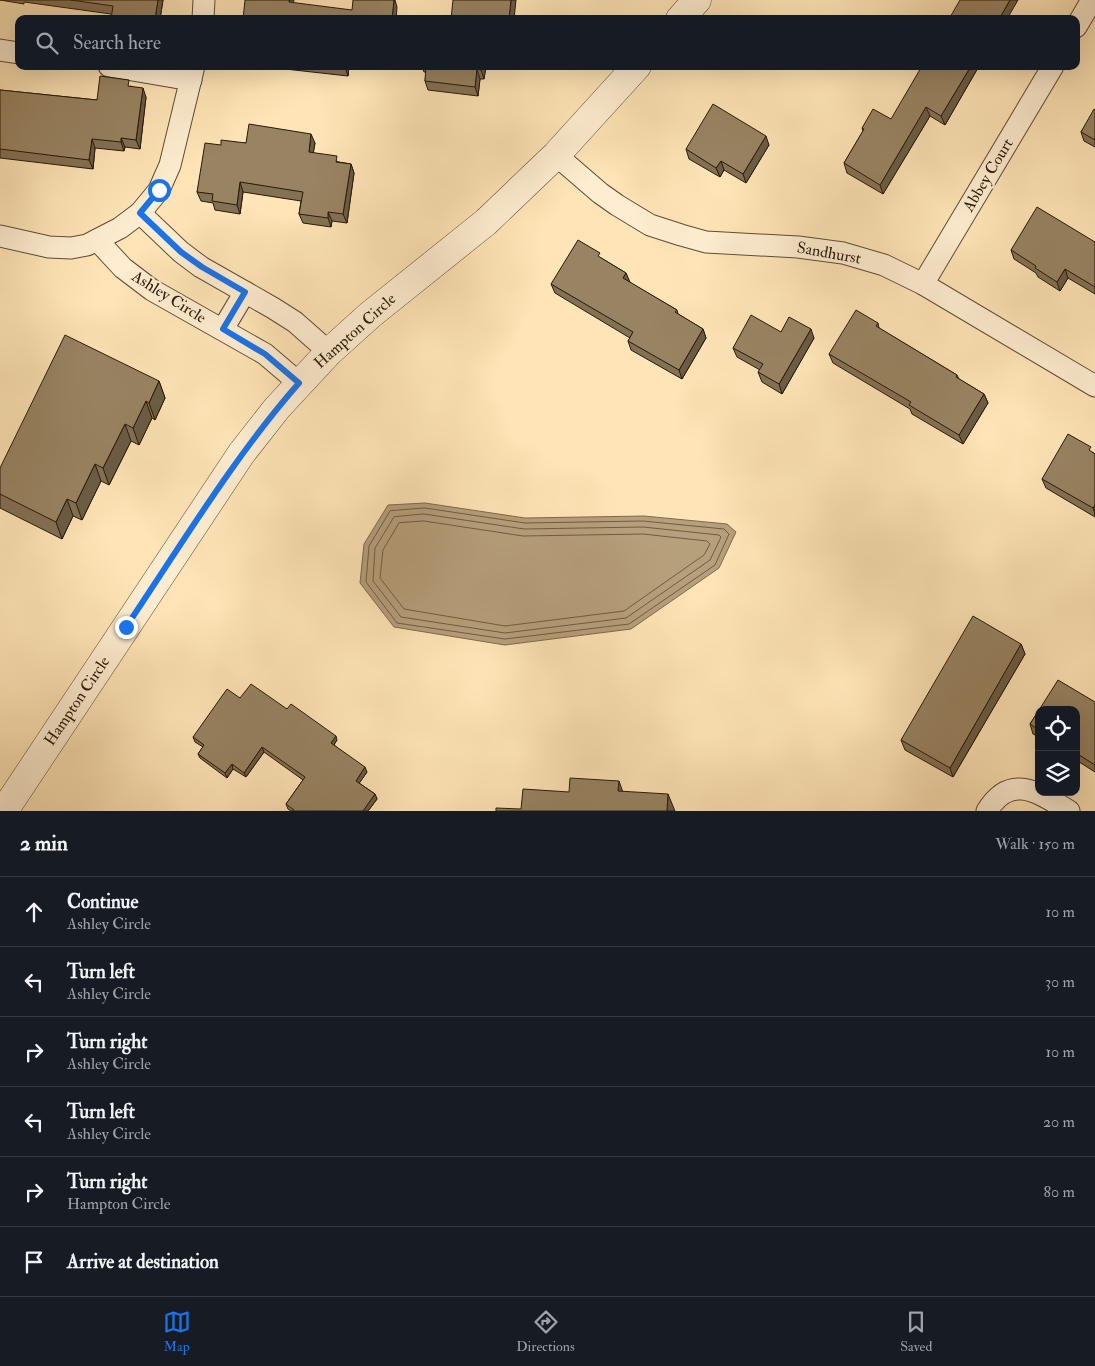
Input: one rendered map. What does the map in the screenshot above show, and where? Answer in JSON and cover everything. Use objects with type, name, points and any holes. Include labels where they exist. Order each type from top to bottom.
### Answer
[{"type":"street","points":[[203,15],[204,0]]},
{"type":"street","points":[[684,15],[697,0]]},
{"type":"street","points":[[1080,20],[1092,0]]},
{"type":"street","points":[[0,50],[15,52]]},
{"type":"street","points":[[0,236],[49,247],[71,248],[87,245],[97,240],[120,228],[140,213],[159,190],[170,165],[193,73],[157,70]]},
{"type":"street","name":"Hampton Circle","points":[[4,811],[241,454],[277,408],[329,352],[370,315],[486,222],[556,154],[633,70]]},
{"type":"street","name":"Abbey Court","points":[[923,284],[1051,70]]},
{"type":"street","name":"Sandhurst","points":[[556,154],[600,193],[617,205],[650,224],[665,230],[706,242],[798,247],[843,253],[884,265],[923,284],[1095,386]]},
{"type":"street","points":[[140,213],[181,252],[202,267],[295,322],[329,352]]},
{"type":"street","name":"Ashley Circle","points":[[97,240],[123,268],[152,290],[265,354],[299,383]]},
{"type":"street","name":"Ashley Circle","points":[[223,329],[245,292]]},
{"type":"street","points":[[987,811],[994,799],[1009,790],[1028,789],[1069,811]]},
{"type":"water","points":[[425,503],[525,518],[644,516],[727,524],[736,532],[719,568],[631,629],[505,645],[394,627],[360,583],[364,544],[388,505]]},
{"type":"building","points":[[71,0],[158,0],[156,15],[112,15],[113,6]]},
{"type":"building","points":[[245,0],[289,0],[289,2],[352,10],[353,0],[394,0],[392,15],[243,15]]},
{"type":"building","points":[[453,0],[511,0],[509,15],[451,15]]},
{"type":"building","points":[[960,0],[1010,0],[1001,15],[951,15]]},
{"type":"building","points":[[426,70],[477,70],[475,87],[425,81]]},
{"type":"building","points":[[920,70],[969,70],[941,116],[926,107],[880,185],[844,163],[864,129],[862,128],[873,109],[891,119]]},
{"type":"building","points":[[100,76],[129,80],[128,86],[143,88],[136,140],[121,138],[121,142],[92,139],[89,160],[0,149],[0,90],[97,100]]},
{"type":"building","points":[[713,104],[766,136],[743,174],[721,161],[716,168],[686,149]]},
{"type":"building","points":[[1095,110],[1095,140],[1081,132]]},
{"type":"building","points":[[249,124],[311,134],[309,152],[337,156],[336,162],[351,164],[343,214],[328,212],[328,218],[299,214],[303,192],[240,182],[237,205],[212,201],[213,194],[197,192],[205,143],[221,145],[221,140],[246,143]]},
{"type":"building","points":[[1037,207],[1095,242],[1095,287],[1065,269],[1057,282],[1011,250]]},
{"type":"building","points":[[578,240],[600,253],[598,256],[626,273],[623,278],[677,310],[675,312],[703,329],[679,370],[628,341],[633,332],[551,284]]},
{"type":"building","points":[[856,310],[878,323],[876,326],[957,375],[956,377],[984,394],[959,435],[909,405],[911,402],[829,354]]},
{"type":"building","points":[[751,315],[781,332],[789,317],[811,329],[779,384],[758,372],[763,364],[733,348]]},
{"type":"building","points":[[65,335],[159,381],[149,403],[146,401],[133,428],[125,424],[103,468],[95,464],[76,503],[67,499],[56,522],[0,494],[0,468]]},
{"type":"building","points":[[1068,434],[1091,447],[1089,450],[1095,454],[1095,505],[1093,508],[1042,479]]},
{"type":"building","points":[[973,616],[1021,644],[950,768],[901,740]]},
{"type":"building","points":[[1058,680],[1095,702],[1095,765],[1080,756],[1080,706],[1042,706]]},
{"type":"building","points":[[251,684],[287,709],[291,704],[336,736],[331,743],[365,767],[356,781],[375,794],[363,811],[293,811],[286,804],[305,777],[262,747],[244,773],[232,764],[225,773],[198,754],[204,745],[193,737],[227,689],[240,698]]},
{"type":"building","points":[[1035,716],[1035,727],[1030,724]]},
{"type":"building","points":[[570,778],[619,781],[618,791],[668,794],[667,811],[496,811],[496,808],[521,809],[523,789],[569,792]]},
{"type":"route","points":[[126,627],[241,454],[299,383],[265,354],[223,329],[245,292],[202,267],[181,252],[140,213],[159,190]]}]
